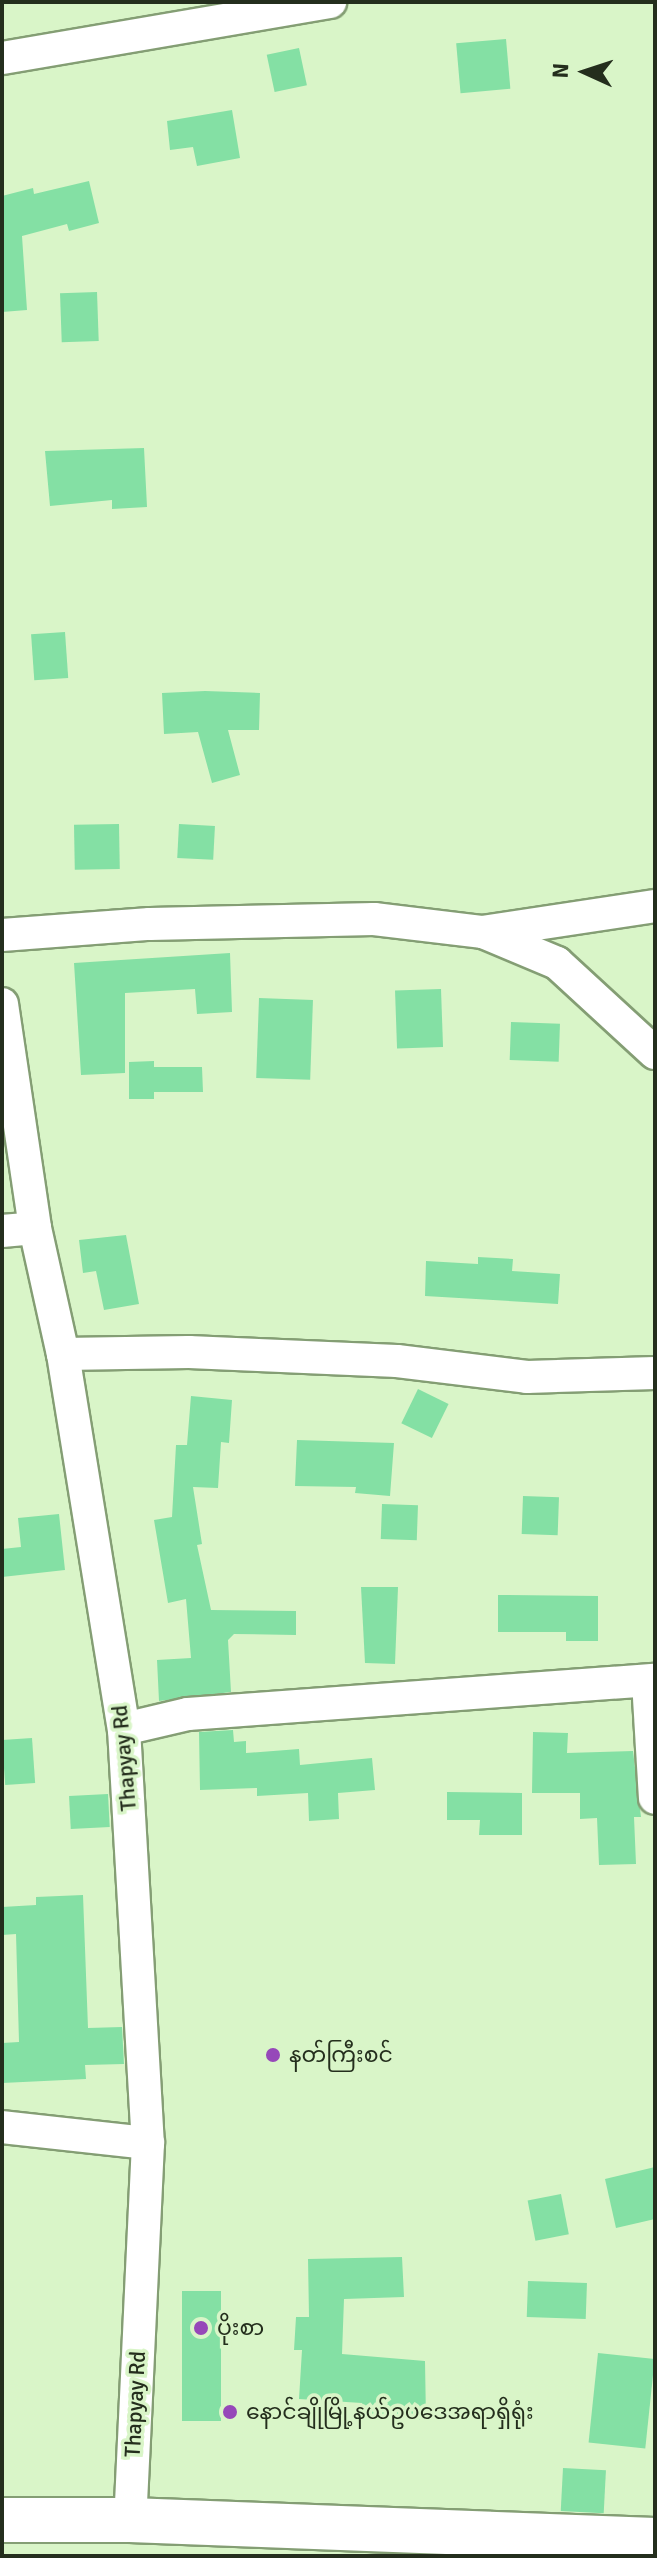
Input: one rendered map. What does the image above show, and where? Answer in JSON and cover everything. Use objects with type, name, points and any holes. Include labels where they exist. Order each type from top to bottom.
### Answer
[{"type":"highway","points":[[2,2520],[130,2520],[454,2544],[655,2540]]},
{"type":"street","points":[[2,58],[330,2]]},
{"type":"street","points":[[2,935],[150,924],[374,919],[483,932],[655,906]]},
{"type":"street","points":[[483,932],[557,963],[655,1053]]},
{"type":"street","name":"Thapyay Rd","points":[[2,1004],[35,1228],[63,1354],[124,1729],[148,2143],[130,2520]]},
{"type":"street","points":[[2,1231],[35,1228]]},
{"type":"street","points":[[63,1354],[189,1352],[397,1361],[527,1377],[655,1373]]},
{"type":"street","points":[[124,1729],[188,1714],[652,1680],[655,1798]]},
{"type":"street","points":[[2,2127],[148,2143]]},
{"type":"building","points":[[506,39],[510,89],[461,93],[456,43]]},
{"type":"building","points":[[299,48],[307,85],[275,92],[267,55]]},
{"type":"building","points":[[232,110],[240,158],[197,166],[193,147],[170,150],[167,121]]},
{"type":"building","points":[[89,181],[99,223],[69,231],[67,224],[22,236],[27,310],[2,312],[2,196],[33,188],[34,194]]},
{"type":"building","points":[[97,292],[99,341],[62,342],[60,293]]},
{"type":"building","points":[[144,448],[147,507],[112,509],[112,500],[50,506],[45,451]]},
{"type":"building","points":[[65,632],[68,678],[34,680],[31,634]]},
{"type":"building","points":[[162,693],[260,693],[259,730],[228,730],[240,775],[212,783],[198,732],[164,734]]},
{"type":"building","points":[[119,824],[120,869],[75,870],[74,825]]},
{"type":"building","points":[[179,824],[215,826],[213,860],[177,858]]},
{"type":"building","points":[[230,953],[232,1012],[197,1014],[195,989],[125,993],[125,1073],[81,1075],[74,963]]},
{"type":"building","points":[[441,989],[443,1047],[397,1049],[395,991]]},
{"type":"building","points":[[259,998],[313,1000],[310,1080],[256,1078]]},
{"type":"building","points":[[511,1022],[560,1024],[559,1062],[510,1060]]},
{"type":"building","points":[[154,1061],[154,1067],[202,1067],[203,1092],[154,1092],[154,1099],[129,1099],[129,1062]]},
{"type":"building","points":[[126,1235],[139,1304],[104,1310],[96,1271],[83,1273],[79,1240]]},
{"type":"building","points":[[478,1257],[513,1259],[512,1271],[560,1274],[558,1304],[425,1296],[426,1261],[478,1264]]},
{"type":"building","points":[[418,1389],[449,1404],[432,1438],[401,1423]]},
{"type":"building","points":[[191,1396],[232,1400],[229,1443],[221,1442],[218,1488],[193,1487],[202,1544],[197,1545],[211,1610],[296,1611],[296,1635],[234,1634],[228,1640],[231,1692],[159,1701],[157,1660],[191,1658],[186,1599],[168,1603],[154,1520],[172,1517],[176,1445],[187,1445]]},
{"type":"building","points":[[297,1440],[394,1443],[390,1496],[355,1493],[356,1487],[295,1486]]},
{"type":"building","points":[[523,1496],[559,1497],[558,1535],[522,1534]]},
{"type":"building","points":[[382,1504],[418,1505],[417,1540],[381,1539]]},
{"type":"building","points":[[59,1514],[65,1570],[2,1577],[2,1549],[21,1547],[18,1518]]},
{"type":"building","points":[[361,1587],[398,1587],[395,1664],[365,1663]]},
{"type":"building","points":[[498,1595],[598,1596],[598,1641],[566,1641],[566,1632],[498,1632]]},
{"type":"building","points":[[233,1730],[234,1742],[246,1741],[246,1753],[299,1749],[300,1765],[372,1758],[375,1790],[338,1793],[339,1819],[309,1821],[308,1793],[257,1796],[257,1788],[200,1790],[199,1732]]},
{"type":"building","points":[[533,1732],[568,1733],[567,1753],[633,1751],[641,1817],[634,1817],[636,1864],[599,1865],[597,1818],[580,1819],[580,1793],[532,1793]]},
{"type":"building","points":[[32,1738],[35,1783],[5,1785],[2,1740]]},
{"type":"building","points":[[447,1792],[522,1793],[522,1835],[479,1835],[480,1820],[447,1820]]},
{"type":"building","points":[[108,1794],[110,1827],[71,1829],[69,1796]]},
{"type":"building","points":[[83,1895],[88,2028],[122,2027],[124,2064],[85,2065],[86,2079],[2,2083],[2,2043],[19,2042],[16,1934],[2,1935],[2,1907],[36,1905],[36,1897]]},
{"type":"building","points":[[655,2167],[655,2219],[616,2228],[605,2179]]},
{"type":"building","points":[[561,2194],[569,2234],[535,2241],[528,2200]]},
{"type":"building","points":[[402,2257],[404,2297],[344,2299],[342,2354],[425,2361],[426,2420],[361,2415],[362,2403],[299,2399],[302,2350],[294,2350],[296,2317],[309,2317],[308,2259]]},
{"type":"building","points":[[528,2281],[587,2283],[586,2319],[527,2317]]},
{"type":"building","points":[[182,2291],[221,2291],[221,2421],[182,2421]]},
{"type":"building","points":[[598,2353],[655,2359],[645,2448],[589,2443]]},
{"type":"building","points":[[563,2468],[606,2470],[604,2513],[561,2511]]},
{"type":"place","name":"နတ်ကြီးစင်","points":[[273,2055]]},
{"type":"place","name":"ပိုးစာ","points":[[201,2328]]},
{"type":"place","name":"နောင်ချိုမြို့နယ်ဥပဒေအရာရှိရုံး","points":[[230,2412]]}]
